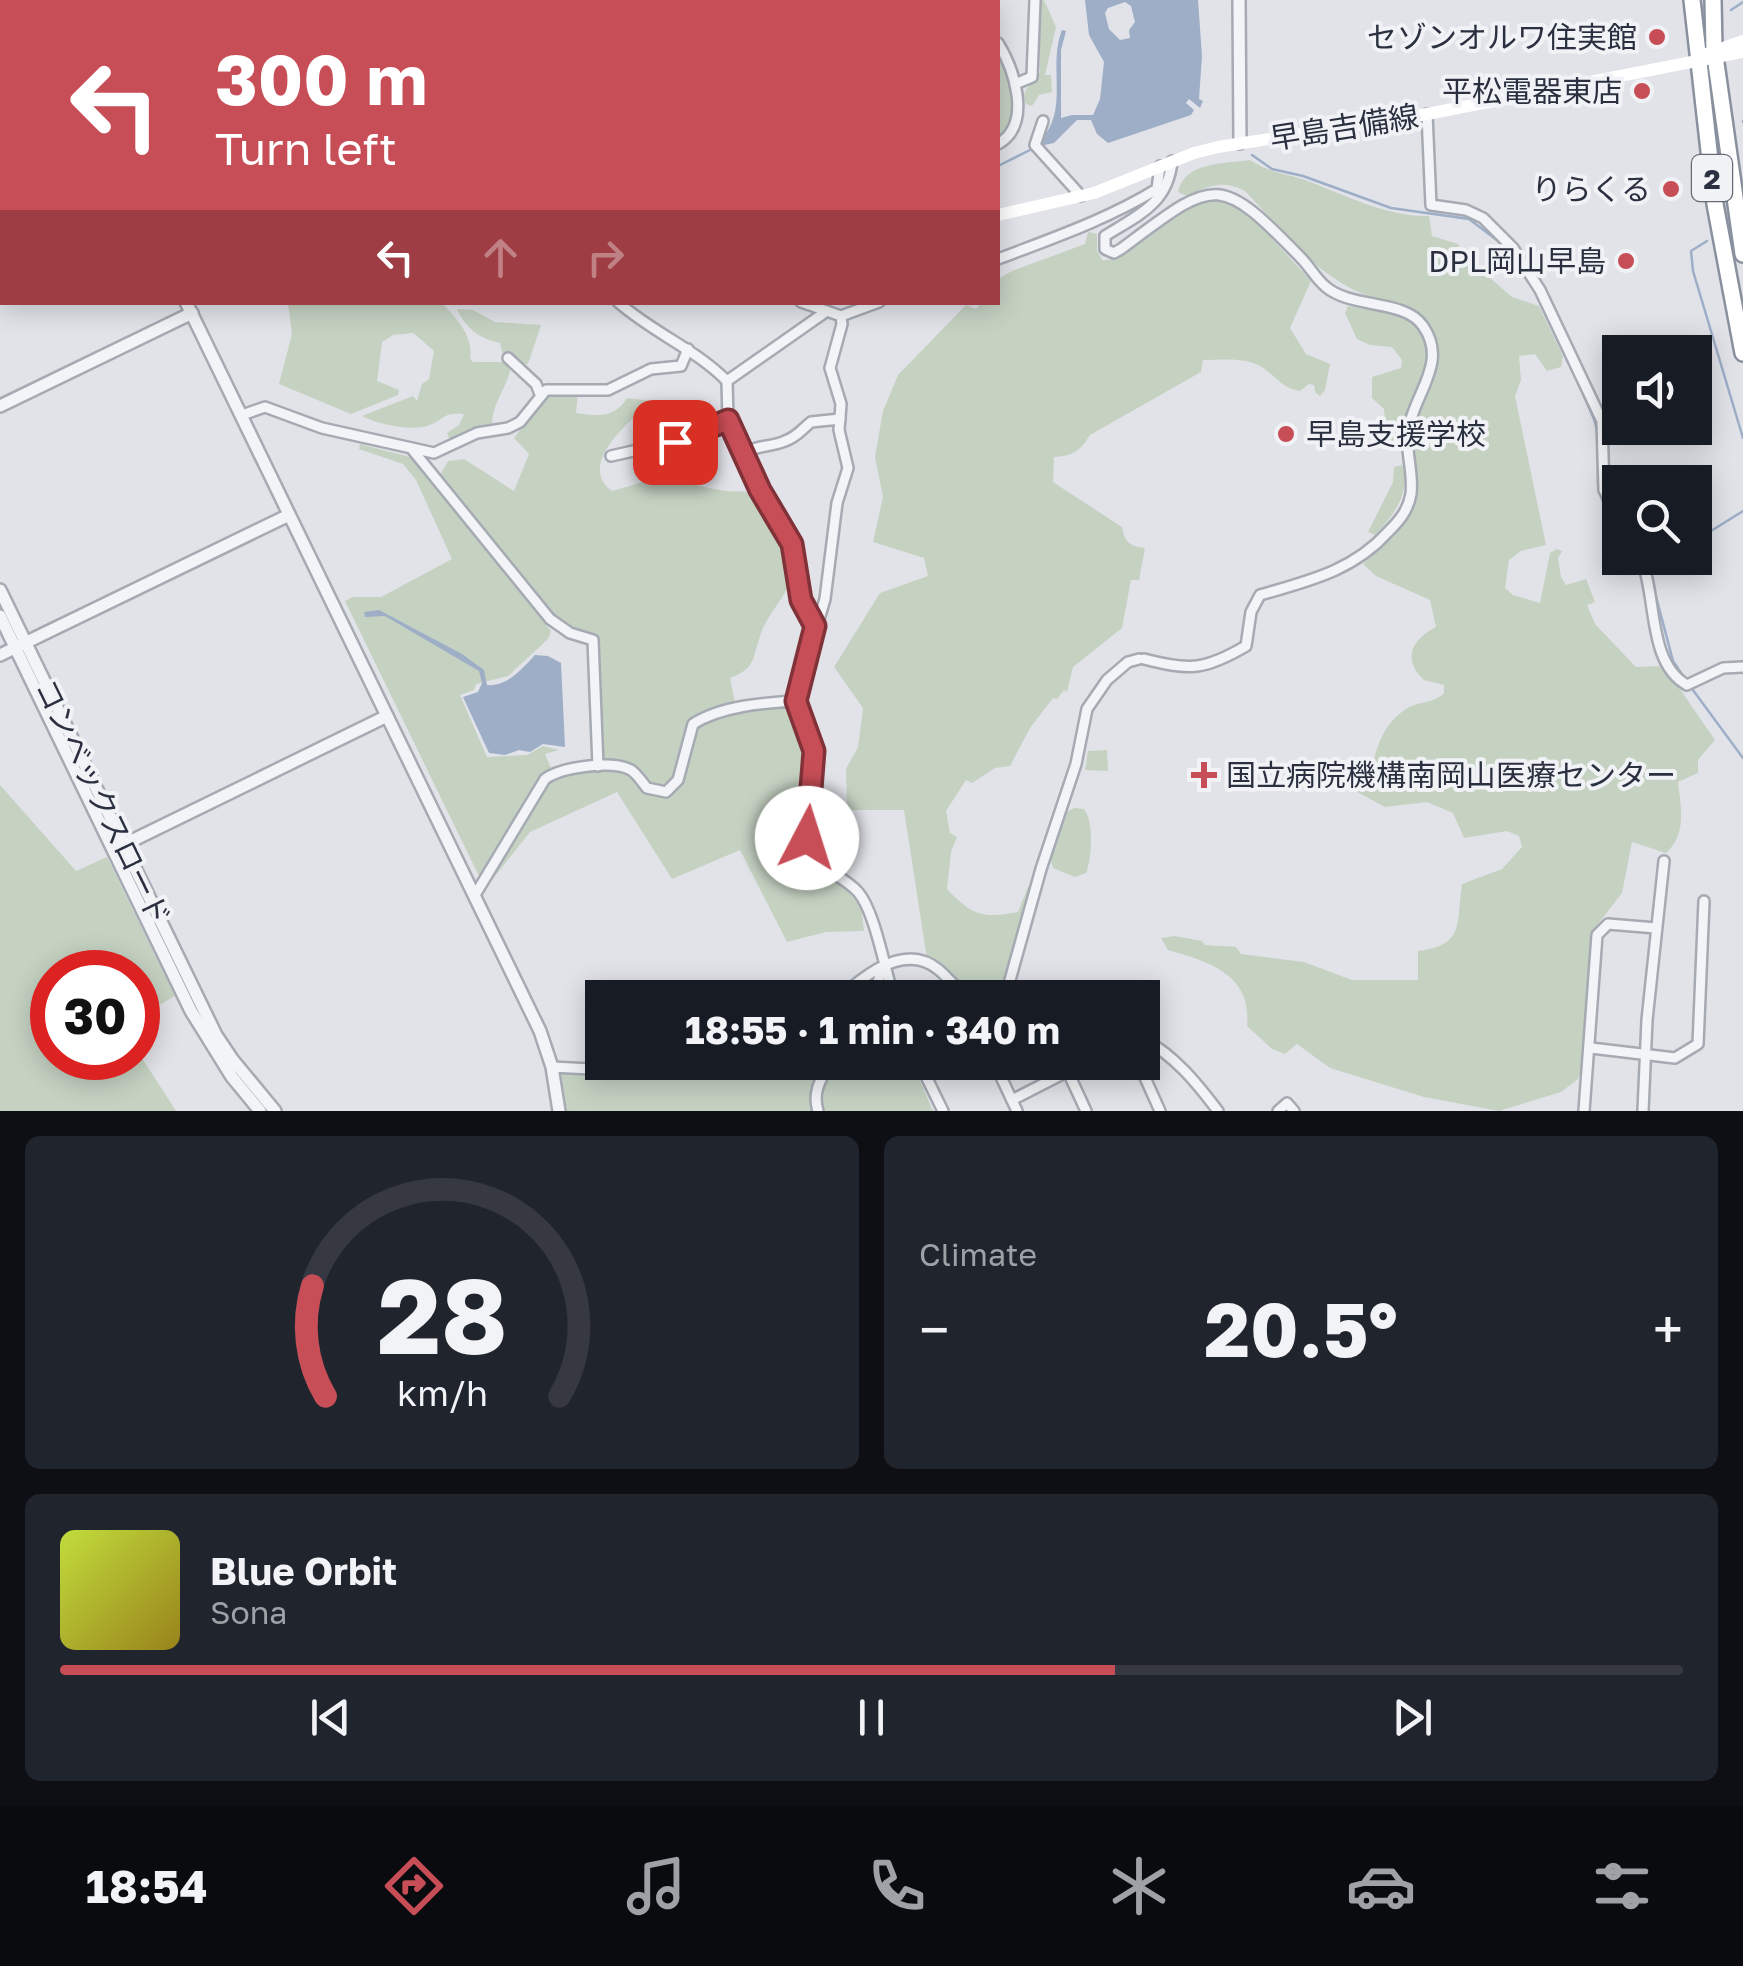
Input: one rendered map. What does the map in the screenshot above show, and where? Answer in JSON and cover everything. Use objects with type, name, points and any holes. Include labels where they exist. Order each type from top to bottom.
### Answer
[{"type":"highway","name":"2","points":[[1692,0],[1715,204],[1743,353]]},
{"type":"highway","name":"2","points":[[1713,0],[1715,54],[1743,254]]},
{"type":"main road","points":[[1715,54],[1743,41]]},
{"type":"main road","points":[[1715,54],[1743,52]]},
{"type":"main road","name":"早島吉備線","points":[[1000,215],[1081,196],[1166,163],[1240,143],[1427,114],[1697,62],[1715,54]]},
{"type":"street","points":[[1015,84],[1032,77],[1034,0]]},
{"type":"street","points":[[1239,0],[1240,143]]},
{"type":"street","points":[[1000,46],[1015,84],[1015,120],[1011,133],[1000,142]]},
{"type":"street","points":[[1427,114],[1431,205],[1466,210],[1482,218],[1513,248],[1540,290],[1602,421],[1603,465]]},
{"type":"street","points":[[1043,122],[1036,147],[1081,196]]},
{"type":"street","points":[[1000,257],[1088,226],[1123,209],[1156,189],[1166,163]]},
{"type":"street","points":[[1010,980],[1076,764],[1086,709],[1107,680],[1128,662],[1141,658],[1188,668],[1218,662],[1246,646],[1251,612],[1260,594],[1323,578],[1374,548],[1404,514],[1410,496],[1406,448],[1410,419],[1431,371],[1434,354],[1418,319],[1405,312],[1349,300],[1329,290],[1248,205],[1227,194],[1197,197],[1121,250],[1105,249],[1105,236],[1162,196],[1170,183],[1166,163]]},
{"type":"street","points":[[621,305],[641,322],[702,356],[727,381],[728,420],[746,452],[760,490],[792,544],[801,600],[815,626]]},
{"type":"street","points":[[806,305],[841,316],[870,305]]},
{"type":"street","points":[[0,406],[189,308],[540,1032],[552,1067],[559,1111]]},
{"type":"street","points":[[727,381],[824,312]]},
{"type":"street","points":[[841,316],[830,368],[841,404],[839,430],[848,468],[837,504],[825,600],[796,701],[814,751],[808,854],[817,865],[855,888],[867,903],[888,980]]},
{"type":"street","points":[[242,415],[265,407],[322,428],[441,452],[477,433],[508,428],[529,413],[540,394],[557,387],[619,387],[652,368],[681,366],[688,349]]},
{"type":"street","points":[[508,358],[536,384],[540,394]]},
{"type":"street","points":[[746,452],[757,446],[780,444],[799,435],[811,422],[840,418]]},
{"type":"street","points":[[611,456],[642,449],[651,461],[657,462],[675,442],[728,420]]},
{"type":"street","points":[[411,448],[550,619],[570,633],[593,640],[598,766]]},
{"type":"street","points":[[0,655],[289,514]]},
{"type":"street","points":[[1645,575],[1664,657],[1679,680],[1690,684],[1723,668],[1743,667]]},
{"type":"street","name":"コンベックスロード","points":[[0,590],[20,645],[216,1034],[275,1111]]},
{"type":"street","name":"コンベックスロード","points":[[0,616],[20,645]]},
{"type":"street","points":[[475,896],[545,779],[561,769],[627,768],[647,788],[666,792],[678,780],[693,724],[758,703],[796,701]]},
{"type":"street","points":[[119,847],[387,716]]},
{"type":"street","name":"コンベックスロード","points":[[119,847],[204,1035],[260,1111]]},
{"type":"street","points":[[1643,1111],[1664,862]]},
{"type":"street","points":[[1592,1048],[1675,1058],[1698,1044],[1704,901]]},
{"type":"street","points":[[1584,1111],[1592,1048],[1597,935],[1608,924],[1656,928]]},
{"type":"street","points":[[859,980],[883,965],[928,962],[947,980]]},
{"type":"street","points":[[879,980],[883,965]]},
{"type":"street","points":[[1160,1048],[1183,1068],[1218,1111]]},
{"type":"street","points":[[552,1067],[585,1069]]},
{"type":"street","points":[[818,1111],[814,1100],[820,1080]]},
{"type":"street","points":[[928,1080],[943,1111]]},
{"type":"street","points":[[1003,1080],[1017,1111]]},
{"type":"street","points":[[1012,1100],[1052,1080]]},
{"type":"street","points":[[1072,1080],[1086,1111]]},
{"type":"street","points":[[1146,1080],[1160,1111]]},
{"type":"street","points":[[1278,1111],[1287,1104],[1294,1111]]},
{"type":"green space","points":[[1039,0],[1044,0],[1056,27],[1045,75],[1051,75],[1052,92],[1039,95],[1032,106],[1026,104],[1025,94],[1040,72]]},
{"type":"green space","points":[[1000,61],[1011,99],[1005,129],[1000,135]]},
{"type":"green space","points":[[1250,160],[1383,209],[1429,216],[1432,236],[1458,244],[1467,258],[1512,297],[1539,306],[1563,356],[1561,367],[1547,371],[1535,354],[1519,356],[1521,380],[1515,396],[1546,545],[1521,551],[1509,560],[1505,588],[1513,595],[1540,603],[1550,553],[1562,551],[1558,558],[1561,577],[1566,585],[1586,579],[1595,602],[1587,605],[1595,624],[1636,667],[1664,666],[1715,740],[1698,760],[1698,773],[1678,782],[1681,820],[1673,846],[1666,853],[1632,842],[1622,893],[1594,929],[1584,1064],[1578,1079],[1561,1092],[1499,1111],[1424,1097],[1330,1068],[1297,1044],[1285,1054],[1272,1049],[1247,1026],[1247,1008],[1235,982],[1212,966],[1168,950],[1161,938],[1175,936],[1205,945],[1236,947],[1241,954],[1304,962],[1352,980],[1418,980],[1418,951],[1444,944],[1455,931],[1462,884],[1502,869],[1522,847],[1519,836],[1507,831],[1464,838],[1453,813],[1427,802],[1385,807],[1346,786],[1347,780],[1371,773],[1382,737],[1398,715],[1444,693],[1444,685],[1424,680],[1413,665],[1415,644],[1436,627],[1430,600],[1376,576],[1363,564],[1401,528],[1412,506],[1416,477],[1413,439],[1433,380],[1437,344],[1432,330],[1414,312],[1352,289],[1322,269],[1245,191],[1222,185],[1187,196],[1178,192],[1182,182],[1197,169]]},
{"type":"green space","points":[[1220,198],[1243,207],[1311,281],[1290,328],[1306,354],[1330,364],[1325,390],[1320,396],[1314,385],[1309,384],[1300,391],[1293,390],[1247,361],[1203,360],[1201,372],[1090,435],[1075,452],[1054,457],[1053,482],[1122,527],[1129,543],[1145,548],[1139,580],[1131,580],[1122,628],[1073,667],[1067,692],[1064,690],[1057,699],[1053,698],[1030,728],[1010,766],[995,768],[972,783],[966,780],[946,811],[950,833],[957,837],[951,852],[947,889],[956,898],[978,913],[1006,914],[1018,912],[1028,887],[1032,888],[1005,980],[953,980],[927,959],[904,810],[847,810],[846,769],[858,747],[863,708],[834,667],[880,593],[928,576],[924,558],[873,542],[883,497],[875,457],[883,411],[898,375],[966,305],[976,309],[979,305],[1000,305],[1000,278],[1085,244],[1088,232],[1097,234],[1097,250],[1102,260],[1113,259],[1189,210]]},
{"type":"green space","points":[[288,305],[444,305],[467,336],[473,362],[505,362],[500,343],[474,332],[457,309],[473,310],[495,322],[541,325],[528,364],[511,366],[492,425],[451,443],[447,433],[459,425],[464,414],[447,415],[427,426],[411,428],[362,416],[413,396],[417,401],[422,384],[429,379],[434,351],[413,333],[393,335],[382,342],[377,381],[399,390],[398,395],[351,414],[279,384],[292,334]]},
{"type":"green space","points":[[1348,306],[1402,317],[1418,326],[1426,339],[1425,373],[1401,441],[1391,441],[1386,431],[1384,409],[1372,398],[1372,377],[1401,368],[1402,360],[1392,347],[1357,339],[1345,313]]},
{"type":"green space","points":[[578,392],[576,413],[591,415],[611,413],[627,398],[653,401],[621,430],[603,455],[602,480],[612,491],[664,476],[725,491],[756,492],[777,525],[788,550],[791,575],[762,630],[752,662],[730,678],[737,713],[760,707],[790,707],[807,751],[802,854],[809,868],[839,883],[861,905],[864,931],[826,932],[787,942],[740,850],[672,879],[617,792],[530,832],[488,885],[478,874],[345,601],[353,597],[381,597],[452,559],[416,480],[403,464],[359,449],[360,444],[414,458],[551,631],[548,639],[508,676],[476,684],[474,690],[460,695],[487,757],[527,755],[543,746],[559,750],[545,754],[554,775],[611,769],[604,759],[596,637],[555,620],[439,477],[448,461],[464,459],[514,491],[529,454],[514,438],[546,395]]},
{"type":"green space","points":[[1402,465],[1405,484],[1399,503],[1375,535],[1368,532],[1393,482],[1394,467]]},
{"type":"green space","points":[[1107,750],[1108,771],[1085,770],[1088,751]]},
{"type":"green space","points":[[0,785],[76,871],[107,857],[152,950],[30,950],[30,1080],[156,1080],[176,1111],[0,1111]]},
{"type":"green space","points":[[1074,808],[1084,809],[1091,840],[1086,873],[1075,877],[1053,868],[1050,858],[1063,814]]},
{"type":"green space","points":[[160,965],[175,996],[160,1005]]},
{"type":"green space","points":[[561,1072],[585,1073],[585,1080],[919,1080],[933,1111],[567,1111]]},
{"type":"water","points":[[1085,0],[1198,0],[1202,56],[1199,99],[1203,101],[1200,108],[1189,99],[1186,103],[1194,110],[1191,115],[1108,143],[1097,134],[1091,120],[1077,120],[1054,143],[1040,146],[1054,116],[1062,30],[1066,31],[1061,50],[1061,118],[1093,115],[1100,99],[1104,62],[1089,35]],"holes":[[[1125,2],[1131,6],[1135,22],[1129,30],[1130,38],[1120,40],[1109,29],[1105,13]]]},
{"type":"water","points":[[379,610],[462,654],[484,670],[487,685],[508,680],[535,655],[561,663],[565,747],[543,744],[530,752],[489,753],[463,697],[478,692],[482,683],[479,671],[385,616],[365,617],[364,612]]},
{"type":"waterway","points":[[1731,10],[1743,2]]},
{"type":"waterway","points":[[1000,165],[1032,149]]},
{"type":"waterway","points":[[1252,155],[1272,169],[1303,176],[1391,208],[1469,219],[1498,241],[1538,295]]},
{"type":"waterway","points":[[1707,241],[1691,251],[1693,271],[1743,438]]},
{"type":"waterway","points":[[1567,357],[1598,434],[1598,483],[1602,498]]},
{"type":"waterway","points":[[1712,530],[1743,511]]},
{"type":"waterway","points":[[1650,575],[1673,661],[1683,676]]},
{"type":"waterway","points":[[1690,686],[1743,758]]},
{"type":"place","name":"セゾンオルワ住実館","points":[[1657,37]]},
{"type":"place","name":"平松電器東店","points":[[1642,91]]},
{"type":"place","name":"りらくる","points":[[1671,189]]},
{"type":"place","name":"DPL岡山早島","points":[[1626,261]]},
{"type":"place","name":"早島支援学校","points":[[1286,434]]},
{"type":"place","name":"国立病院機構南岡山医療センター","points":[[1204,775]]},
{"type":"route","points":[[675,442],[728,420],[746,452],[760,490],[792,544],[801,600],[815,626],[796,701],[814,751],[807,838]]}]
